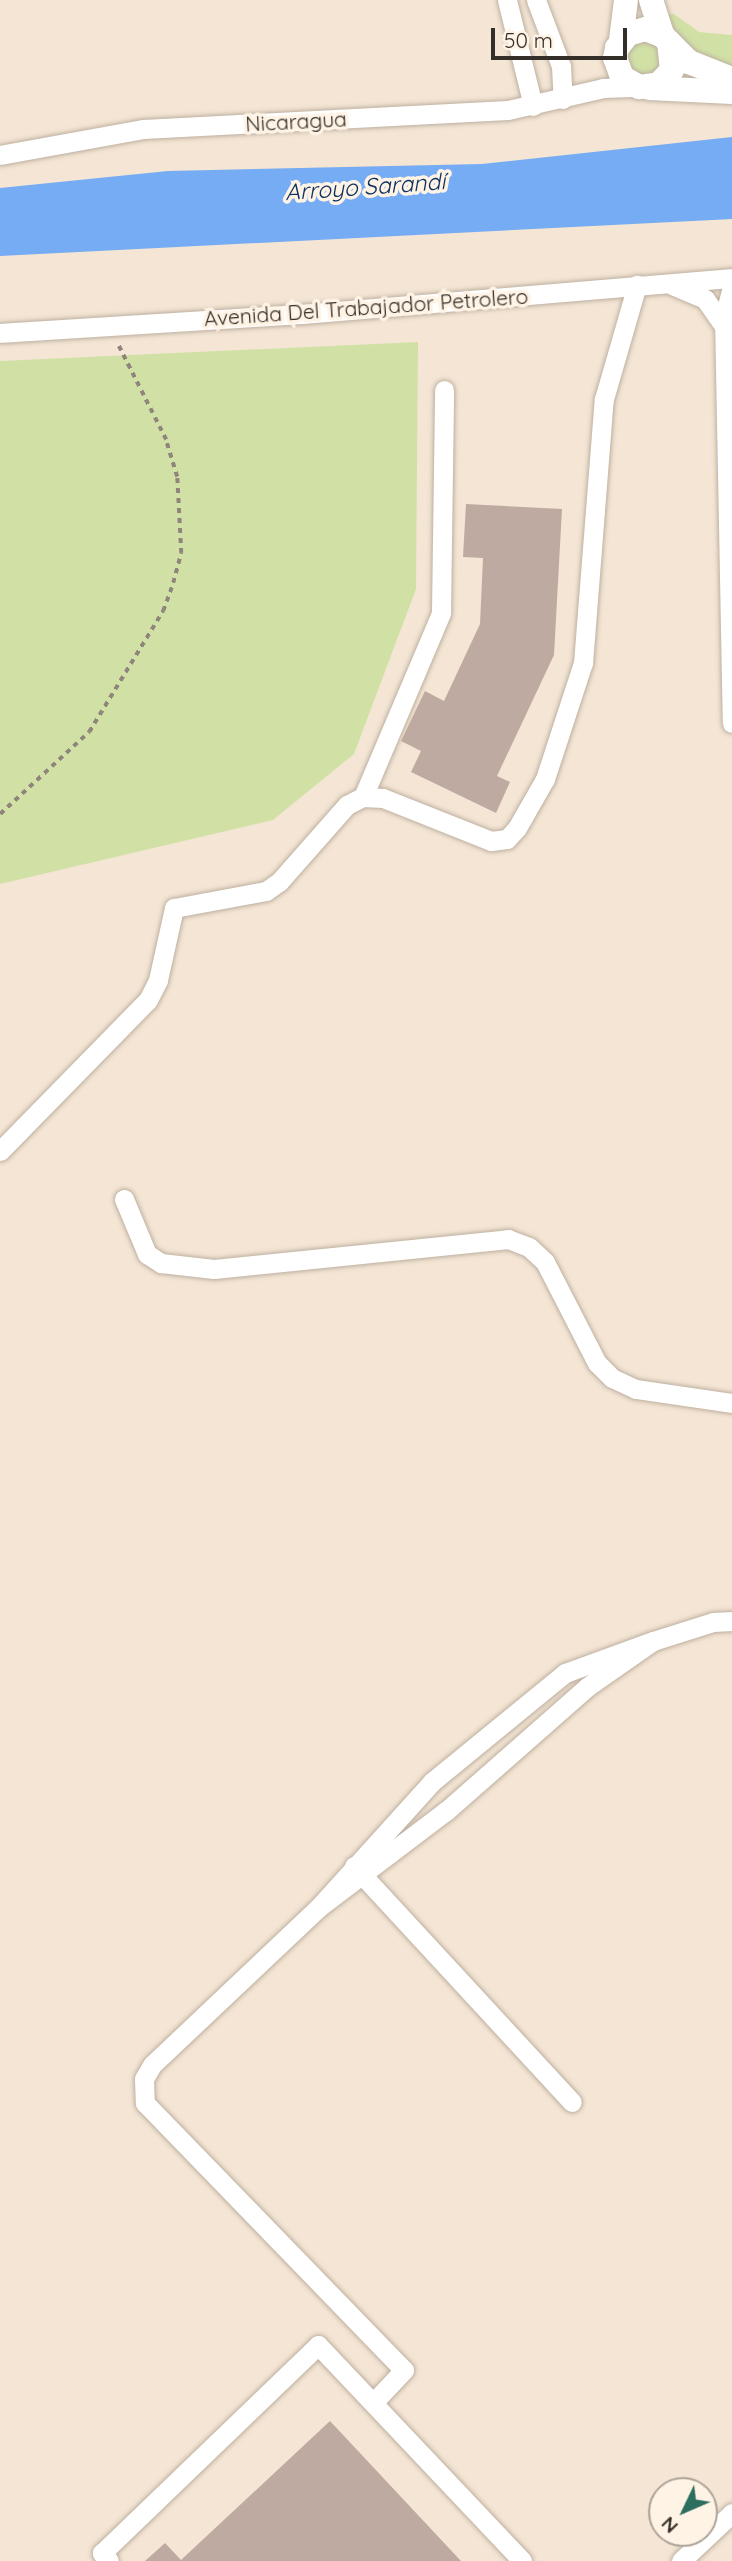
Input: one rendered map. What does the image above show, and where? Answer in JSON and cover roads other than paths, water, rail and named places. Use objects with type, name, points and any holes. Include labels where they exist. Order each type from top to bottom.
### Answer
[{"type":"main road","points":[[626,0],[618,49],[622,77],[644,87],[672,70],[666,39],[652,0]]},
{"type":"main road","points":[[618,49],[637,30],[666,39],[689,62],[732,79]]},
{"type":"main road","name":"Nicaragua","points":[[644,87],[732,92]]},
{"type":"street","points":[[506,0],[533,106]]},
{"type":"street","points":[[536,0],[561,66],[563,99]]},
{"type":"street","points":[[593,91],[608,75],[618,49]]},
{"type":"street","name":"Nicaragua","points":[[0,155],[143,129],[533,106],[593,91],[644,87]]},
{"type":"street","name":"Avenida Del Trabajador Petrolero","points":[[0,333],[732,278]]},
{"type":"street","points":[[665,283],[705,299],[724,326]]},
{"type":"street","points":[[0,1151],[148,1000],[158,980],[174,908],[266,891],[279,882],[347,805],[363,797],[383,798],[491,841],[507,839],[517,828],[545,779],[583,663],[604,399],[637,285]]},
{"type":"street","points":[[732,286],[724,326],[732,723]]},
{"type":"street","points":[[363,797],[441,613],[444,390]]},
{"type":"street","points":[[124,1199],[147,1254],[161,1264],[203,1268],[508,1239],[529,1247],[545,1262],[597,1363],[612,1378],[636,1390],[732,1403]]},
{"type":"street","points":[[374,2402],[404,2370],[145,2103],[142,2093],[152,2065],[358,1870],[432,1782],[546,1685],[601,1657],[713,1622],[732,1621]]},
{"type":"street","points":[[358,1870],[446,1811],[587,1687],[653,1640]]},
{"type":"street","points":[[358,1870],[572,2102]]},
{"type":"street","points":[[109,2561],[102,2553],[318,2344],[522,2561]]},
{"type":"street","points":[[681,2561],[732,2513]]},
{"type":"water","name":"Arroyo Sarandí","points":[[732,137],[732,219],[0,256],[0,188],[168,171],[482,164]]}]
